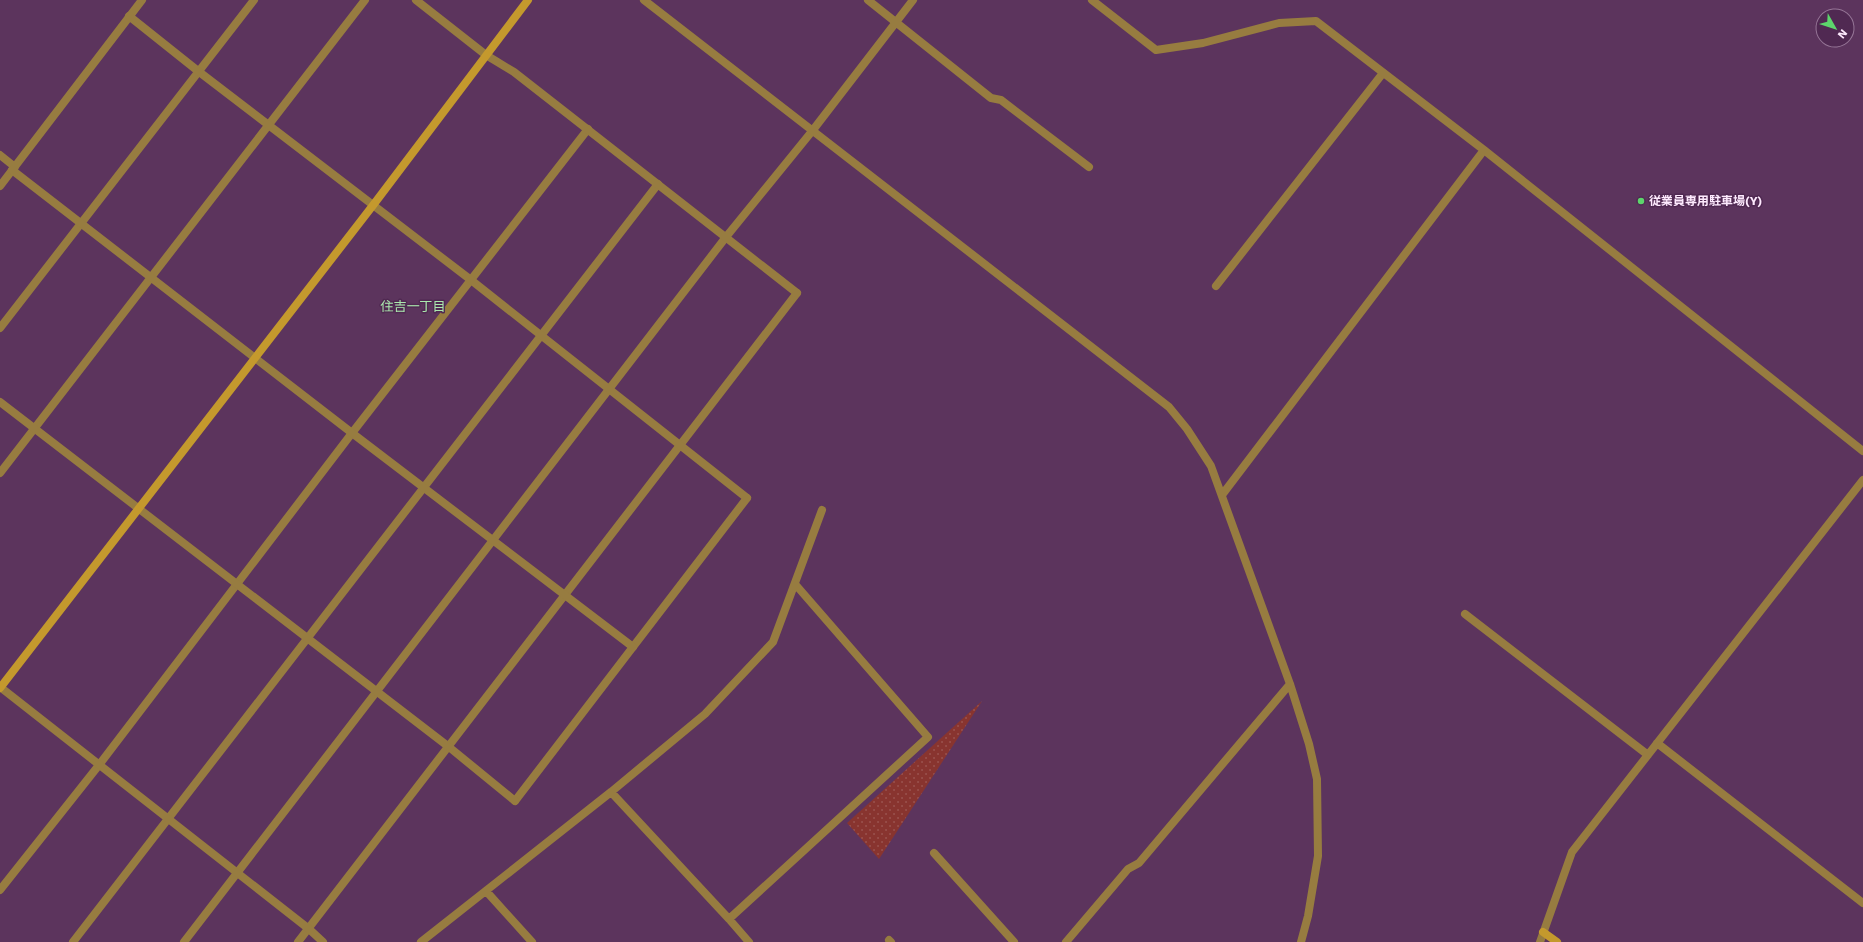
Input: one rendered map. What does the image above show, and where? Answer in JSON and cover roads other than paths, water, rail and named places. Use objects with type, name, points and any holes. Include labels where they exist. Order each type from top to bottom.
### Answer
[{"type":"street","points":[[0,186],[142,0]]},
{"type":"street","points":[[0,328],[254,0]]},
{"type":"street","points":[[0,473],[152,278],[365,0]]},
{"type":"street","points":[[298,942],[797,294],[514,72],[486,55],[416,0]]},
{"type":"street","points":[[323,942],[309,929],[0,688],[254,357],[374,204],[528,0]]},
{"type":"street","points":[[644,0],[1169,407],[1187,428],[1211,466],[1222,495],[1290,684],[1309,744],[1317,779],[1318,856],[1308,916],[1301,942]]},
{"type":"street","points":[[868,0],[991,98],[1001,100],[1089,167]]},
{"type":"street","points":[[184,942],[238,874],[726,238],[813,130],[913,0]]},
{"type":"street","points":[[1092,0],[1156,50],[1203,43],[1279,23],[1316,21],[1484,150],[1863,451]]},
{"type":"street","points":[[0,402],[449,747],[515,801],[747,498],[541,334],[374,204],[198,71],[129,16]]},
{"type":"street","points":[[1216,286],[1383,73]]},
{"type":"street","points":[[0,890],[99,765],[352,433],[588,130]]},
{"type":"street","points":[[1222,495],[1484,150]]},
{"type":"street","points":[[0,155],[81,224],[633,647]]},
{"type":"street","points":[[73,942],[658,184]]},
{"type":"street","points":[[1540,942],[1572,852],[1863,480]]},
{"type":"street","points":[[422,942],[611,792],[705,714],[773,642],[822,510]]},
{"type":"street","points":[[729,919],[928,737],[795,584]]},
{"type":"street","points":[[1465,614],[1648,755]]},
{"type":"street","points":[[1066,942],[1128,869],[1139,863],[1290,684]]},
{"type":"street","points":[[1657,743],[1863,903]]},
{"type":"street","points":[[611,792],[749,942]]},
{"type":"street","points":[[934,853],[1014,942]]},
{"type":"street","points":[[486,892],[532,942]]},
{"type":"street","points":[[1543,932],[1557,942]]},
{"type":"place","name":"従業員専用駐車場(Y)","points":[[1641,201]]},
{"type":"district","name":"住吉一丁目","points":[[413,306]]}]
